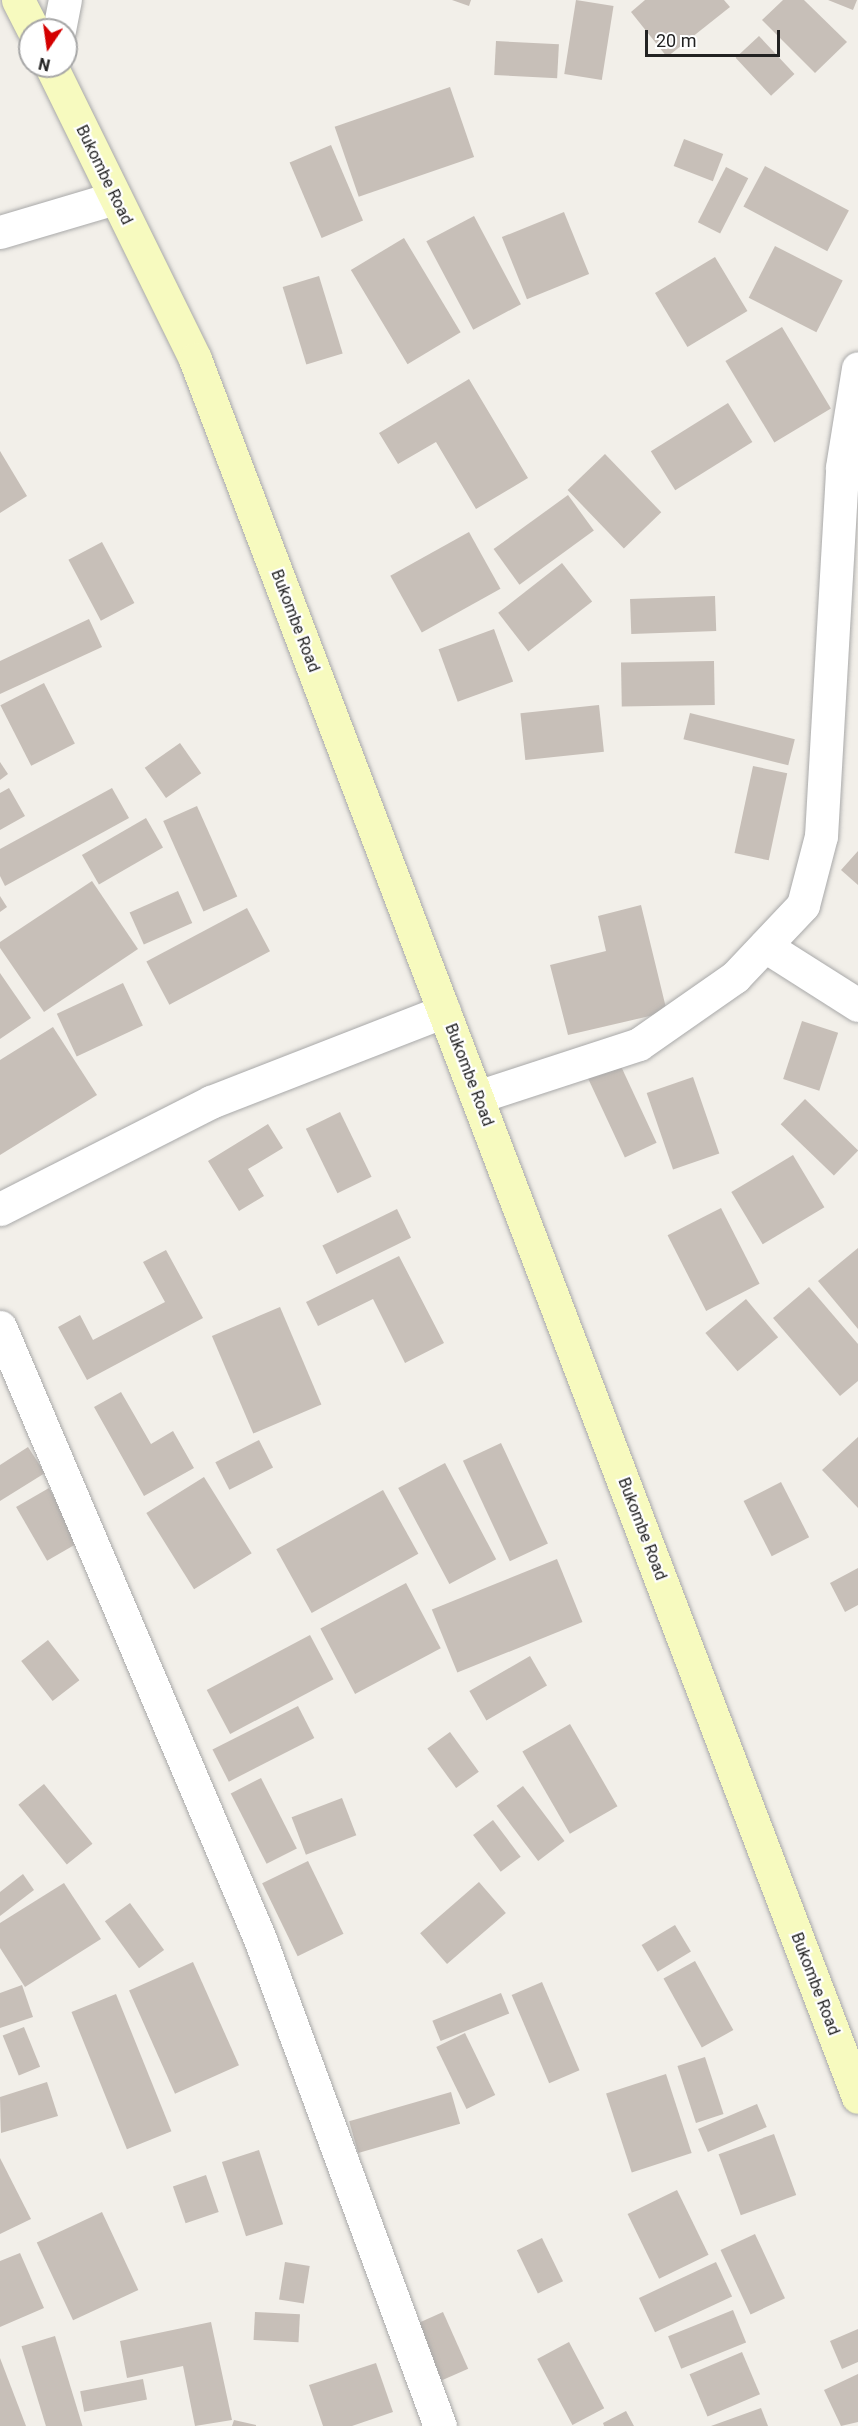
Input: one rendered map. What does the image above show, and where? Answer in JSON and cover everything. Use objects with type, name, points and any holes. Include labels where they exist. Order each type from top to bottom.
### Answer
[{"type":"main road","points":[[18,0],[27,18]]},
{"type":"main road","name":"Bukombe Road","points":[[57,78],[195,359],[858,2097]]},
{"type":"street","points":[[61,18],[65,0]]},
{"type":"street","points":[[0,232],[115,198]]},
{"type":"street","points":[[477,1097],[639,1044],[735,977],[803,905],[821,836],[842,467],[858,368]]},
{"type":"street","points":[[765,946],[858,1005]]},
{"type":"street","points":[[0,1209],[211,1102],[444,1011]]},
{"type":"street","points":[[0,1327],[260,1939],[440,2426]]},
{"type":"building","points":[[452,0],[471,0],[469,6]]},
{"type":"building","points":[[576,0],[614,6],[602,80],[564,74]]},
{"type":"building","points":[[645,0],[724,0],[730,7],[667,57],[631,12]]},
{"type":"building","points":[[783,0],[804,0],[847,42],[815,73],[762,20]]},
{"type":"building","points":[[828,0],[857,0],[853,10]]},
{"type":"building","points":[[759,36],[794,74],[771,96],[736,58]]},
{"type":"building","points":[[496,41],[559,44],[557,78],[494,75]]},
{"type":"building","points":[[450,87],[474,157],[359,197],[335,127]]},
{"type":"building","points":[[684,139],[723,154],[713,181],[674,166]]},
{"type":"building","points":[[331,145],[363,220],[322,238],[290,163]]},
{"type":"building","points":[[765,166],[849,211],[827,251],[743,207]]},
{"type":"building","points":[[726,167],[748,178],[720,234],[698,222]]},
{"type":"building","points":[[564,212],[589,274],[527,299],[502,237]]},
{"type":"building","points":[[474,216],[521,304],[473,330],[426,241]]},
{"type":"building","points":[[404,238],[461,332],[408,364],[351,270]]},
{"type":"building","points":[[775,246],[843,281],[816,332],[749,298]]},
{"type":"building","points":[[715,257],[747,311],[687,347],[655,293]]},
{"type":"building","points":[[319,276],[343,353],[306,365],[283,287]]},
{"type":"building","points":[[782,327],[831,408],[774,442],[725,361]]},
{"type":"building","points":[[469,379],[528,478],[476,509],[436,442],[398,464],[379,433]]},
{"type":"building","points":[[728,403],[752,442],[675,490],[651,451]]},
{"type":"building","points":[[0,451],[27,496],[0,513]]},
{"type":"building","points":[[605,454],[661,512],[624,548],[568,490]]},
{"type":"building","points":[[568,495],[594,531],[519,585],[494,549]]},
{"type":"building","points":[[469,532],[501,589],[422,632],[390,576]]},
{"type":"building","points":[[102,542],[134,603],[101,621],[68,560]]},
{"type":"building","points":[[562,563],[592,602],[528,651],[498,613]]},
{"type":"building","points":[[715,596],[716,631],[631,634],[630,599]]},
{"type":"building","points":[[89,619],[102,647],[0,694],[0,661]]},
{"type":"building","points":[[494,629],[513,682],[458,702],[439,649]]},
{"type":"building","points":[[714,661],[715,705],[622,707],[621,663]]},
{"type":"building","points":[[44,683],[75,744],[31,766],[0,705]]},
{"type":"building","points":[[599,705],[604,752],[525,760],[520,713]]},
{"type":"building","points":[[690,713],[795,739],[788,765],[683,739]]},
{"type":"building","points":[[180,743],[201,773],[166,798],[145,768]]},
{"type":"building","points":[[0,762],[8,774],[0,780]]},
{"type":"building","points":[[753,766],[787,773],[769,860],[734,853]]},
{"type":"building","points":[[9,788],[25,816],[0,830],[0,793]]},
{"type":"building","points":[[112,788],[129,818],[5,886],[0,876],[0,849]]},
{"type":"building","points":[[197,806],[237,896],[203,911],[163,821]]},
{"type":"building","points":[[146,818],[163,847],[99,884],[82,855]]},
{"type":"building","points":[[858,851],[858,885],[841,870]]},
{"type":"building","points":[[92,881],[138,949],[44,1012],[0,948],[0,942]]},
{"type":"building","points":[[178,891],[192,923],[144,945],[130,913]]},
{"type":"building","points":[[0,896],[7,907],[0,912]]},
{"type":"building","points":[[641,905],[667,1012],[568,1035],[550,965],[606,951],[598,916]]},
{"type":"building","points":[[247,908],[270,951],[169,1005],[146,962]]},
{"type":"building","points":[[0,973],[31,1018],[0,1039]]},
{"type":"building","points":[[123,983],[143,1026],[77,1056],[57,1014]]},
{"type":"building","points":[[802,1021],[838,1033],[819,1091],[783,1079]]},
{"type":"building","points":[[53,1027],[97,1095],[0,1155],[0,1060]]},
{"type":"building","points":[[619,1062],[657,1143],[625,1157],[587,1077]]},
{"type":"building","points":[[693,1077],[719,1154],[673,1170],[647,1093]]},
{"type":"building","points":[[805,1099],[858,1150],[834,1176],[781,1124]]},
{"type":"building","points":[[340,1112],[372,1177],[337,1193],[306,1129]]},
{"type":"building","points":[[268,1124],[283,1148],[248,1169],[264,1196],[239,1211],[208,1161]]},
{"type":"building","points":[[793,1155],[824,1207],[763,1244],[731,1192]]},
{"type":"building","points":[[721,1208],[760,1284],[706,1311],[668,1235]]},
{"type":"building","points":[[397,1209],[411,1238],[336,1274],[322,1245]]},
{"type":"building","points":[[858,1248],[858,1329],[818,1281]]},
{"type":"building","points":[[166,1250],[203,1318],[87,1380],[58,1327],[80,1315],[93,1340],[165,1302],[143,1262]]},
{"type":"building","points":[[399,1256],[444,1343],[405,1363],[373,1299],[318,1326],[306,1302]]},
{"type":"building","points":[[809,1287],[858,1344],[858,1381],[840,1396],[773,1318]]},
{"type":"building","points":[[746,1299],[778,1337],[738,1371],[705,1333]]},
{"type":"building","points":[[280,1307],[321,1405],[253,1433],[212,1336]]},
{"type":"building","points":[[121,1392],[151,1444],[173,1431],[194,1468],[144,1496],[94,1407]]},
{"type":"building","points":[[858,1437],[858,1508],[822,1470]]},
{"type":"building","points":[[259,1440],[273,1468],[229,1490],[215,1462]]},
{"type":"building","points":[[501,1443],[548,1544],[510,1561],[463,1461]]},
{"type":"building","points":[[28,1447],[45,1473],[0,1501],[0,1465]]},
{"type":"building","points":[[445,1463],[496,1559],[449,1584],[398,1488]]},
{"type":"building","points":[[204,1477],[252,1553],[194,1589],[146,1513]]},
{"type":"building","points":[[781,1482],[809,1537],[772,1556],[744,1501]]},
{"type":"building","points":[[49,1488],[80,1542],[47,1561],[16,1507]]},
{"type":"building","points":[[383,1490],[418,1554],[312,1613],[276,1549]]},
{"type":"building","points":[[557,1559],[582,1622],[457,1673],[432,1610]]},
{"type":"building","points":[[858,1568],[858,1605],[845,1612],[830,1583]]},
{"type":"building","points":[[406,1583],[441,1648],[355,1694],[320,1629]]},
{"type":"building","points":[[310,1635],[333,1679],[230,1734],[207,1690]]},
{"type":"building","points":[[48,1640],[79,1680],[53,1701],[21,1661]]},
{"type":"building","points":[[530,1656],[547,1685],[486,1720],[469,1691]]},
{"type":"building","points":[[298,1706],[314,1738],[229,1782],[212,1750]]},
{"type":"building","points":[[570,1724],[618,1806],[570,1834],[522,1752]]},
{"type":"building","points":[[450,1732],[479,1772],[456,1788],[427,1748]]},
{"type":"building","points":[[261,1778],[297,1848],[267,1864],[231,1793]]},
{"type":"building","points":[[44,1784],[92,1844],[67,1865],[18,1805]]},
{"type":"building","points":[[523,1786],[565,1841],[538,1861],[497,1806]]},
{"type":"building","points":[[342,1798],[356,1835],[306,1855],[292,1817]]},
{"type":"building","points":[[493,1820],[521,1857],[501,1872],[473,1835]]},
{"type":"building","points":[[308,1861],[344,1934],[298,1956],[262,1883]]},
{"type":"building","points":[[23,1874],[34,1890],[0,1916],[0,1892]]},
{"type":"building","points":[[479,1882],[506,1913],[447,1964],[420,1933]]},
{"type":"building","points":[[64,1883],[101,1939],[25,1987],[0,1948],[0,1923]]},
{"type":"building","points":[[130,1903],[164,1950],[139,1968],[105,1921]]},
{"type":"building","points":[[675,1925],[691,1952],[658,1972],[642,1945]]},
{"type":"building","points":[[695,1961],[733,2030],[702,2048],[664,1978]]},
{"type":"building","points":[[193,1962],[239,2065],[175,2094],[129,1990]]},
{"type":"building","points":[[542,1982],[580,2070],[549,2083],[512,1995]]},
{"type":"building","points":[[22,1985],[33,2017],[0,2028],[0,1993]]},
{"type":"building","points":[[501,1993],[509,2013],[441,2041],[432,2021]]},
{"type":"building","points":[[116,1994],[171,2131],[127,2149],[71,2012]]},
{"type":"building","points":[[24,2027],[40,2067],[19,2075],[3,2036]]},
{"type":"building","points":[[465,2033],[495,2095],[466,2109],[436,2047]]},
{"type":"building","points":[[705,2057],[724,2114],[696,2123],[677,2066]]},
{"type":"building","points":[[666,2074],[692,2153],[632,2172],[606,2093]]},
{"type":"building","points":[[47,2082],[58,2116],[1,2133],[0,2097]]},
{"type":"building","points":[[451,2092],[460,2124],[358,2153],[349,2121]]},
{"type":"building","points":[[757,2104],[767,2127],[708,2152],[698,2129]]},
{"type":"building","points":[[774,2134],[796,2195],[741,2215],[719,2154]]},
{"type":"building","points":[[259,2150],[283,2224],[246,2236],[222,2162]]},
{"type":"building","points":[[0,2158],[31,2219],[0,2234]]},
{"type":"building","points":[[206,2175],[219,2212],[186,2223],[173,2186]]},
{"type":"building","points":[[677,2190],[709,2255],[659,2279],[628,2214]]},
{"type":"building","points":[[102,2212],[138,2290],[73,2320],[37,2242]]},
{"type":"building","points":[[755,2234],[785,2298],[751,2314],[721,2250]]},
{"type":"building","points":[[542,2238],[563,2281],[538,2293],[517,2250]]},
{"type":"building","points":[[20,2253],[44,2308],[0,2327],[0,2261]]},
{"type":"building","points":[[285,2262],[310,2266],[304,2303],[279,2300]]},
{"type":"building","points":[[716,2262],[732,2296],[655,2332],[639,2298]]},
{"type":"building","points":[[733,2310],[746,2342],[681,2369],[668,2336]]},
{"type":"building","points":[[255,2312],[300,2314],[298,2342],[254,2340]]},
{"type":"building","points":[[443,2312],[468,2369],[441,2381],[416,2324]]},
{"type":"building","points":[[211,2322],[232,2420],[195,2426],[183,2366],[127,2378],[120,2341]]},
{"type":"building","points":[[858,2329],[858,2362],[842,2369],[830,2341]]},
{"type":"building","points":[[55,2336],[82,2426],[46,2426],[22,2346]]},
{"type":"building","points":[[569,2342],[604,2408],[572,2425],[537,2359]]},
{"type":"building","points":[[742,2352],[760,2394],[708,2417],[690,2374]]},
{"type":"building","points":[[0,2358],[26,2426],[0,2426]]},
{"type":"building","points":[[376,2363],[393,2412],[352,2426],[323,2426],[309,2385]]},
{"type":"building","points":[[858,2374],[858,2422],[841,2426],[824,2390]]},
{"type":"building","points":[[143,2379],[147,2400],[84,2412],[80,2391]]},
{"type":"building","points":[[761,2408],[768,2426],[711,2426]]},
{"type":"building","points":[[626,2411],[634,2426],[604,2426],[603,2423]]},
{"type":"building","points":[[234,2420],[256,2425],[256,2426],[232,2426]]}]
